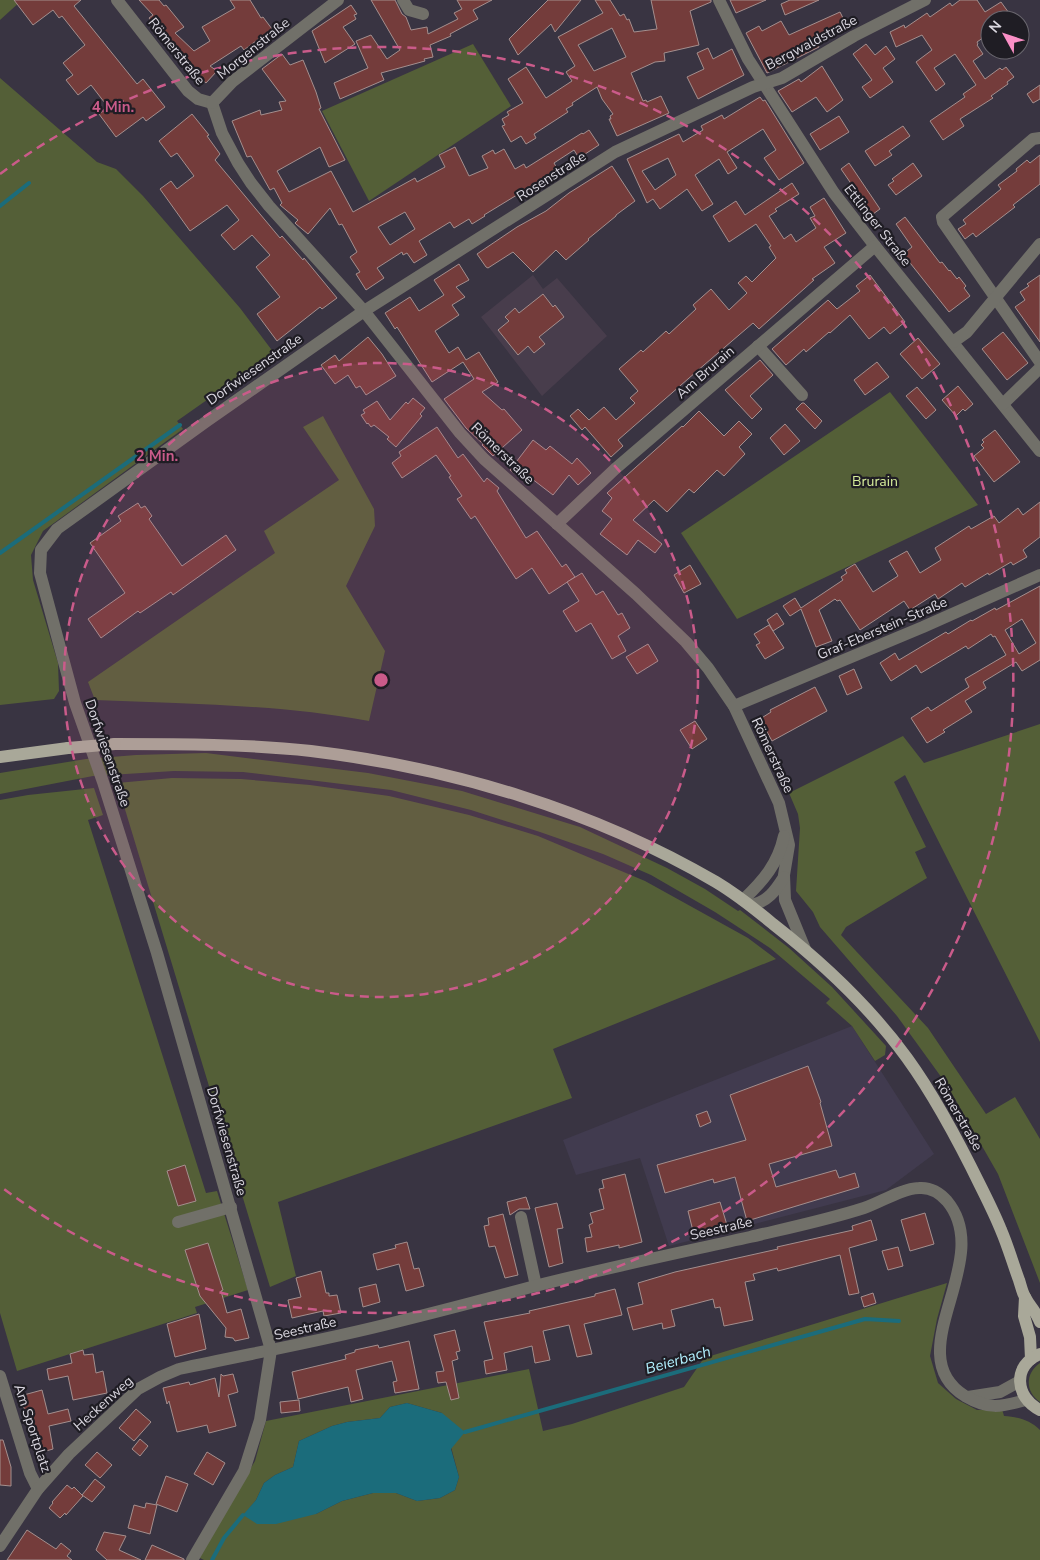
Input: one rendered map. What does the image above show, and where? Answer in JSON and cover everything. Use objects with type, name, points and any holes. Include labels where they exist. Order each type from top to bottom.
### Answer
[{"type":"main road","name":"Römerstraße","points":[[0,757],[115,744],[209,744],[310,751],[382,761],[426,770],[540,802],[615,831],[718,883],[805,949],[844,985],[880,1023],[926,1085],[965,1154],[1001,1229],[1025,1297],[1036,1311],[1040,1322]]},
{"type":"main road","name":"Römerstraße","points":[[1025,1297],[1024,1316],[1036,1356]]},
{"type":"main road","points":[[1036,1356],[1025,1365],[1020,1381],[1022,1394],[1026,1400],[1040,1410]]},
{"type":"street","name":"Römerstraße","points":[[117,0],[188,90],[198,99],[212,103],[222,133],[251,183],[269,206],[397,351],[460,433],[484,459],[686,642],[708,668],[734,706],[776,796],[789,845],[784,877],[785,900],[805,949]]},
{"type":"street","name":"Morgenstraße","points":[[212,103],[232,82],[338,0]]},
{"type":"street","points":[[403,0],[409,10],[422,14]]},
{"type":"street","name":"Ettlinger Straße","points":[[720,0],[748,59],[834,193],[1039,448]]},
{"type":"street","name":"Bergwaldstraße","points":[[764,84],[782,78],[854,36],[926,0]]},
{"type":"street","name":"Rosenstraße","points":[[364,312],[615,152],[753,87],[764,84]]},
{"type":"street","points":[[1040,138],[1033,139],[942,217],[943,222],[994,298],[1040,362]]},
{"type":"street","points":[[953,342],[967,332],[1040,244]]},
{"type":"street","name":"Am Brurain","points":[[557,524],[615,469],[875,246]]},
{"type":"street","name":"Dorfwiesenstraße","points":[[271,1350],[157,954],[75,703],[40,572],[41,550],[57,529],[207,421],[364,312]]},
{"type":"street","points":[[758,346],[802,395]]},
{"type":"street","points":[[1003,404],[1040,368]]},
{"type":"street","name":"Graf-Eberstein-Straße","points":[[734,706],[923,627],[1040,574]]},
{"type":"street","points":[[746,903],[776,862],[782,845],[785,826]]},
{"type":"street","points":[[746,903],[759,904],[765,901],[784,877]]},
{"type":"street","name":"Seestraße","points":[[192,1560],[244,1471],[260,1420],[271,1350],[400,1321],[536,1286],[863,1209],[910,1190],[925,1188],[939,1194],[951,1206],[959,1224],[962,1236],[961,1260],[943,1324],[940,1360],[942,1369],[950,1382],[968,1398]]},
{"type":"street","points":[[178,1222],[230,1207]]},
{"type":"street","points":[[521,1217],[536,1286]]},
{"type":"street","name":"Heckenweg","points":[[0,1546],[38,1489],[69,1454],[138,1389],[179,1369],[271,1350]]},
{"type":"street","name":"Am Sportplatz","points":[[0,1376],[30,1473],[38,1489]]},
{"type":"street","points":[[968,1398],[1000,1392],[1020,1381]]},
{"type":"street","points":[[968,1398],[993,1407],[1026,1400]]},
{"type":"shaded area","points":[[533,275],[543,289],[557,278],[607,336],[542,396],[481,317]]},
{"type":"shaded area","points":[[852,1026],[934,1154],[886,1190],[669,1246],[640,1158],[576,1175],[563,1140]]},
{"type":"green space","points":[[0,0],[22,0],[0,20]]},
{"type":"green space","points":[[473,44],[511,106],[369,201],[322,111]]},
{"type":"green space","points":[[0,78],[97,162],[116,169],[143,196],[240,308],[274,353],[177,421],[183,429],[43,531],[31,555],[33,580],[58,663],[59,691],[54,699],[0,705]]},
{"type":"green space","name":"Brurain","points":[[890,392],[978,505],[737,619],[681,533]]},
{"type":"green space","points":[[323,416],[374,509],[375,526],[346,586],[385,651],[369,721],[335,715],[267,708],[95,700],[88,682],[275,553],[264,531],[339,480],[303,427]]},
{"type":"green space","points":[[1040,724],[1040,1042],[905,775],[894,782],[926,847],[915,852],[927,878],[846,927],[841,935],[928,1028],[986,1114],[1015,1097],[1040,1139],[1040,1283],[998,1174],[947,1085],[897,1016],[820,927],[813,912],[796,891],[800,828],[798,814],[789,793],[903,736],[924,763]]},
{"type":"green space","points":[[206,753],[368,773],[462,791],[580,827],[667,868],[705,889],[738,911],[740,910],[789,948],[832,987],[886,1046],[885,1055],[875,1061],[852,1026],[826,1003],[830,999],[770,948],[715,912],[651,875],[603,854],[471,810],[391,790],[243,772],[174,771],[93,776],[0,794],[0,773],[86,759]]},
{"type":"green space","points":[[172,778],[241,779],[310,785],[389,796],[469,815],[538,836],[645,881],[748,938],[776,959],[553,1049],[572,1098],[278,1202],[296,1276],[270,1287],[117,783]]},
{"type":"green space","points":[[94,788],[103,815],[88,820],[206,1193],[217,1191],[248,1290],[195,1307],[197,1313],[17,1371],[0,1313],[0,800]]},
{"type":"green space","name":"Beierbach","points":[[947,1283],[937,1319],[930,1356],[938,1383],[956,1399],[977,1410],[1002,1409],[1004,1416],[1024,1420],[1040,1430],[1040,1560],[204,1560],[198,1557],[255,1461],[266,1421],[529,1369],[543,1431],[572,1424],[684,1387],[704,1358]],"holes":[[[407,1403],[442,1413],[459,1477],[455,1490],[440,1498],[417,1501],[396,1493],[373,1493],[342,1501],[316,1514],[244,1515],[256,1500],[264,1483],[275,1475],[293,1467],[299,1441],[332,1426],[380,1418],[390,1407]]]},
{"type":"green space","points":[[1040,1363],[1040,1402],[1029,1388],[1029,1377]]},
{"type":"water","points":[[407,1403],[442,1413],[465,1432],[451,1449],[459,1477],[455,1490],[440,1498],[417,1501],[396,1493],[373,1493],[342,1501],[316,1514],[276,1524],[257,1524],[243,1515],[256,1500],[264,1483],[275,1475],[293,1467],[299,1441],[332,1426],[380,1418],[390,1407]]},
{"type":"building","points":[[14,0],[81,0],[74,6],[137,84],[143,79],[165,107],[146,121],[143,117],[116,137],[99,114],[108,107],[91,85],[78,95],[66,80],[73,75],[63,63],[85,45],[62,16],[59,18],[53,10],[33,25]]},
{"type":"building","points":[[139,0],[159,0],[164,6],[166,5],[184,27],[175,33],[194,51],[210,41],[202,27],[235,8],[230,0],[250,0],[261,18],[263,17],[272,29],[244,50],[241,46],[210,66],[217,71],[206,83],[182,62],[185,59],[171,46],[149,18],[153,15]]},
{"type":"building","points":[[371,0],[395,0],[402,14],[406,17],[411,30],[427,27],[428,34],[458,19],[454,13],[462,9],[457,0],[492,0],[473,10],[478,19],[450,34],[451,36],[430,45],[433,57],[381,73],[384,80],[340,99],[334,83],[368,68],[356,41],[371,35],[387,59],[400,50]]},
{"type":"building","points":[[548,0],[581,0],[555,32],[551,24],[518,55],[509,39]]},
{"type":"building","points":[[595,0],[610,0],[620,16],[624,14],[627,20],[629,19],[634,32],[657,29],[651,0],[711,0],[711,2],[690,11],[699,45],[664,53],[665,61],[655,62],[631,73],[643,101],[646,100],[647,102],[661,96],[669,113],[617,136],[609,119],[611,119],[610,116],[613,114],[602,99],[597,87],[572,103],[573,105],[566,109],[568,112],[534,134],[536,138],[526,144],[521,136],[511,142],[502,126],[505,125],[502,119],[509,115],[507,112],[523,103],[508,79],[526,67],[546,98],[572,81],[566,72],[575,66],[558,37],[603,13]],"holes":[[[612,28],[626,57],[594,71],[578,45]]]},
{"type":"building","points":[[730,0],[766,0],[736,13]]},
{"type":"building","points":[[790,0],[819,0],[785,15],[781,4]]},
{"type":"building","points":[[960,0],[977,0],[984,10],[980,10],[980,40],[977,42],[980,56],[973,61],[985,79],[1000,68],[1002,70],[1006,67],[1014,77],[1007,82],[1008,84],[991,96],[993,98],[960,119],[964,126],[943,140],[930,121],[965,97],[963,94],[976,85],[955,54],[934,68],[945,84],[936,91],[916,62],[932,50],[922,35],[896,47],[890,32],[904,25],[905,28],[927,13],[930,17],[950,3],[952,6]]},
{"type":"building","points":[[1001,2],[1007,10],[988,10]]},
{"type":"building","points":[[351,5],[357,14],[354,15],[356,19],[343,27],[355,44],[325,63],[312,31]]},
{"type":"building","points":[[840,12],[845,22],[833,28],[834,31],[816,40],[819,47],[767,73],[746,33],[759,26],[762,31],[781,21],[789,35]]},
{"type":"building","points":[[866,44],[875,55],[886,46],[895,59],[883,68],[893,82],[870,98],[862,87],[872,80],[853,54]]},
{"type":"building","points":[[708,48],[713,59],[732,49],[744,75],[698,99],[687,77],[704,69],[697,53]]},
{"type":"building","points":[[282,54],[290,65],[303,60],[316,92],[321,108],[319,109],[345,160],[329,167],[320,147],[277,171],[289,192],[331,171],[353,212],[415,178],[417,182],[445,167],[439,155],[455,147],[469,176],[488,168],[482,156],[493,150],[495,154],[504,149],[515,169],[524,164],[526,168],[589,130],[599,145],[579,158],[574,150],[554,163],[558,170],[472,224],[469,219],[454,228],[450,222],[419,241],[427,255],[414,263],[407,253],[403,255],[402,252],[377,268],[384,278],[366,290],[356,274],[360,272],[350,257],[357,252],[342,224],[339,225],[330,208],[308,234],[295,223],[298,220],[280,205],[282,203],[274,188],[270,190],[251,156],[247,157],[232,121],[260,110],[261,115],[282,110],[279,102],[286,101],[262,69]],"holes":[[[405,212],[415,229],[390,245],[378,227]]]},
{"type":"building","points":[[822,66],[843,100],[827,112],[816,97],[792,112],[778,91],[799,79],[801,82]]},
{"type":"building","points":[[1040,85],[1040,99],[1033,103],[1027,94]]},
{"type":"building","points":[[760,97],[763,101],[765,100],[804,163],[779,180],[764,158],[776,150],[763,129],[727,152],[737,168],[728,174],[719,159],[695,175],[713,204],[702,211],[687,189],[660,209],[653,199],[647,203],[627,159],[679,134],[683,142],[703,130],[701,126],[722,115],[724,119]],"holes":[[[668,158],[676,175],[655,190],[642,171]]]},
{"type":"building","points":[[192,114],[209,135],[207,136],[220,154],[215,160],[280,238],[282,236],[303,260],[304,258],[337,298],[322,309],[320,307],[277,341],[257,314],[280,297],[256,267],[270,255],[252,235],[234,250],[221,235],[239,220],[227,205],[190,231],[160,189],[171,181],[177,189],[194,176],[177,153],[171,157],[159,141]]},
{"type":"building","points":[[839,116],[849,132],[820,150],[810,134]]},
{"type":"building","points":[[903,126],[910,136],[889,151],[892,155],[875,166],[865,151]]},
{"type":"building","points":[[1040,155],[1040,184],[1013,205],[1015,207],[976,237],[973,233],[965,239],[958,229],[966,224],[963,220],[1001,189],[998,185],[1017,171],[1016,169],[1027,160],[1030,163]]},
{"type":"building","points":[[849,163],[880,209],[866,219],[854,203],[861,198],[841,169]]},
{"type":"building","points":[[913,163],[922,176],[896,195],[888,185],[894,181],[892,179]]},
{"type":"building","points":[[612,166],[635,201],[616,215],[566,260],[556,250],[533,272],[513,252],[488,268],[486,267],[477,254],[517,227],[546,211],[569,193]]},
{"type":"building","points":[[792,183],[799,194],[775,209],[777,211],[769,216],[784,239],[791,234],[796,242],[816,228],[810,218],[815,216],[810,207],[824,198],[846,233],[824,247],[835,263],[812,279],[814,280],[759,329],[753,323],[704,365],[618,440],[623,446],[611,457],[585,427],[582,430],[570,416],[578,409],[589,420],[604,407],[616,420],[635,403],[630,398],[638,391],[619,369],[641,350],[643,352],[666,331],[669,334],[696,309],[693,305],[711,289],[729,310],[747,293],[738,283],[746,276],[752,282],[776,258],[769,247],[771,246],[756,224],[729,242],[713,216],[736,201],[745,215]]},
{"type":"building","points":[[905,217],[940,263],[942,262],[957,279],[959,277],[966,286],[964,288],[970,296],[949,312],[903,254],[912,247],[896,224]]},
{"type":"building","points":[[459,264],[469,280],[456,287],[465,297],[452,305],[459,315],[435,331],[449,353],[458,347],[466,360],[479,352],[498,382],[482,392],[502,410],[504,409],[522,430],[493,456],[466,428],[444,399],[474,379],[463,362],[432,382],[397,327],[395,329],[385,313],[410,297],[419,311],[444,295],[434,280]]},
{"type":"building","points":[[870,275],[905,322],[890,334],[884,327],[869,339],[850,315],[806,352],[804,349],[786,365],[772,349],[828,300],[837,309],[860,291],[856,286]]},
{"type":"building","points":[[1040,275],[1040,342],[1015,307],[1025,300],[1020,292],[1029,286],[1027,284]]},
{"type":"building","points":[[543,294],[564,317],[539,337],[545,344],[534,353],[528,346],[518,355],[498,330],[509,321],[505,317],[515,308],[519,313]]},
{"type":"building","points":[[1003,332],[1028,363],[1007,380],[982,349]]},
{"type":"building","points":[[368,337],[396,376],[366,395],[360,386],[356,388],[348,375],[335,384],[321,365],[335,355],[339,361]]},
{"type":"building","points":[[918,338],[940,364],[922,379],[900,354]]},
{"type":"building","points":[[760,360],[773,375],[750,396],[762,409],[752,419],[725,390]]},
{"type":"building","points":[[877,362],[889,377],[865,395],[854,380]]},
{"type":"building","points":[[958,386],[973,404],[965,411],[963,409],[956,416],[942,400]]},
{"type":"building","points":[[917,387],[936,410],[926,419],[906,396]]},
{"type":"building","points":[[413,398],[425,408],[420,414],[422,416],[396,447],[387,439],[389,437],[374,425],[371,427],[367,424],[361,415],[365,413],[363,410],[377,401],[390,420],[406,402],[408,404]]},
{"type":"building","points":[[802,403],[822,421],[815,429],[796,409]]},
{"type":"building","points":[[699,411],[724,436],[739,421],[752,434],[739,447],[745,454],[724,476],[717,470],[694,493],[689,489],[667,512],[654,500],[633,520],[662,544],[655,553],[638,540],[627,555],[600,534],[612,519],[602,511],[612,498],[607,493]]},
{"type":"building","points":[[785,424],[800,441],[784,455],[770,438]]},
{"type":"building","points":[[437,427],[458,458],[463,454],[484,482],[487,478],[499,488],[497,491],[526,538],[537,531],[562,567],[566,564],[575,577],[549,594],[532,568],[516,579],[475,516],[471,519],[457,499],[462,496],[436,455],[402,478],[392,463],[401,456],[399,452]]},
{"type":"building","points":[[995,430],[1020,462],[994,482],[974,456],[984,448],[981,445],[984,442],[982,440]]},
{"type":"building","points":[[533,440],[546,450],[550,446],[572,464],[577,458],[591,473],[578,485],[569,475],[553,495],[527,475],[523,480],[510,470]]},
{"type":"building","points":[[1040,502],[1040,537],[1023,550],[1027,557],[1013,565],[1011,562],[989,575],[988,573],[965,587],[962,583],[938,599],[935,594],[910,610],[904,601],[860,630],[840,600],[837,601],[835,599],[819,610],[832,641],[816,647],[801,609],[790,616],[783,606],[795,598],[801,608],[843,580],[841,577],[847,573],[845,570],[855,564],[873,592],[898,576],[889,561],[907,551],[920,573],[941,560],[935,548],[969,526],[971,529],[994,516],[999,523],[1018,508],[1023,515]]},
{"type":"building","points":[[138,503],[141,508],[145,506],[152,516],[149,519],[182,566],[226,535],[236,550],[173,595],[171,592],[140,613],[138,611],[101,638],[88,619],[125,593],[90,543],[121,521],[118,516]]},
{"type":"building","points":[[690,565],[701,584],[684,593],[674,575]]},
{"type":"building","points":[[582,573],[596,595],[603,591],[618,615],[622,613],[630,628],[618,636],[626,651],[612,659],[591,623],[576,632],[563,611],[579,601],[567,582]]},
{"type":"building","points":[[1040,586],[1040,660],[1022,671],[1016,662],[983,682],[986,688],[965,701],[972,712],[943,730],[945,732],[927,743],[911,718],[928,707],[931,711],[969,687],[965,679],[1006,655],[995,636],[993,637],[991,634],[968,649],[966,646],[921,673],[916,665],[891,681],[880,663],[895,653],[899,660],[946,632],[948,634],[995,608],[996,610]],"holes":[[[1022,619],[1036,643],[1019,654],[1005,630]]]},
{"type":"building","points":[[777,613],[784,624],[773,631],[767,620]]},
{"type":"building","points":[[769,625],[784,648],[765,659],[756,645],[760,643],[754,634]]},
{"type":"building","points":[[648,644],[658,661],[637,674],[626,657]]},
{"type":"building","points":[[854,669],[862,688],[847,695],[839,676]]},
{"type":"building","points":[[815,687],[827,711],[772,741],[760,719],[771,712],[770,710]]},
{"type":"building","points":[[695,721],[707,739],[692,749],[680,730]]},
{"type":"building","points":[[808,1066],[821,1102],[832,1146],[769,1164],[776,1187],[836,1170],[839,1178],[855,1173],[859,1187],[747,1221],[735,1177],[714,1183],[713,1179],[665,1193],[657,1165],[746,1140],[730,1095]]},
{"type":"building","points":[[707,1111],[711,1122],[700,1127],[696,1115]]},
{"type":"building","points":[[185,1165],[196,1201],[178,1206],[167,1171]]},
{"type":"building","points":[[625,1174],[642,1242],[619,1248],[619,1245],[587,1252],[585,1238],[592,1237],[589,1225],[593,1223],[590,1213],[604,1209],[599,1189],[604,1188],[602,1180]]},
{"type":"building","points":[[526,1197],[530,1209],[519,1209],[510,1215],[507,1202]]},
{"type":"building","points":[[720,1202],[727,1225],[694,1235],[688,1211]]},
{"type":"building","points":[[557,1203],[563,1228],[557,1229],[563,1263],[549,1267],[535,1208]]},
{"type":"building","points":[[925,1213],[934,1244],[910,1251],[901,1220]]},
{"type":"building","points":[[503,1214],[518,1275],[505,1278],[495,1246],[489,1247],[484,1226],[489,1225],[488,1218]]},
{"type":"building","points":[[871,1220],[877,1240],[849,1248],[859,1293],[849,1295],[840,1255],[778,1271],[777,1268],[753,1274],[755,1280],[745,1282],[753,1320],[724,1326],[720,1307],[715,1308],[713,1299],[671,1310],[675,1326],[663,1329],[662,1323],[633,1330],[627,1308],[643,1304],[638,1283],[675,1272],[853,1230],[852,1226]]},
{"type":"building","points":[[407,1242],[414,1269],[419,1268],[424,1286],[406,1291],[399,1264],[377,1270],[373,1254],[396,1248],[395,1245]]},
{"type":"building","points":[[208,1243],[223,1290],[221,1291],[227,1313],[241,1309],[249,1338],[235,1341],[233,1338],[225,1337],[226,1328],[200,1296],[185,1250]]},
{"type":"building","points":[[898,1247],[903,1266],[888,1270],[882,1251]]},
{"type":"building","points":[[321,1271],[326,1293],[329,1293],[329,1296],[337,1295],[341,1313],[324,1316],[323,1311],[292,1318],[288,1300],[301,1297],[296,1278]]},
{"type":"building","points":[[376,1284],[380,1302],[363,1307],[359,1288]]},
{"type":"building","points":[[615,1289],[622,1315],[584,1324],[592,1354],[577,1357],[569,1325],[543,1331],[550,1360],[535,1363],[532,1346],[504,1353],[507,1370],[486,1374],[484,1361],[493,1359],[484,1322],[530,1313],[529,1311],[595,1296],[595,1294]]},
{"type":"building","points":[[873,1293],[876,1303],[864,1307],[861,1297]]},
{"type":"building","points":[[199,1314],[206,1349],[175,1357],[167,1324]]},
{"type":"building","points":[[455,1330],[460,1351],[456,1352],[458,1359],[452,1361],[459,1398],[451,1400],[446,1382],[438,1383],[436,1372],[444,1371],[434,1335]]},
{"type":"building","points":[[409,1341],[419,1389],[395,1393],[393,1382],[397,1381],[392,1361],[356,1370],[363,1399],[351,1402],[348,1387],[298,1399],[292,1372],[346,1359],[345,1355],[355,1352],[355,1350],[378,1345],[379,1348]]},
{"type":"building","points":[[83,1350],[84,1355],[93,1354],[96,1373],[103,1371],[107,1393],[73,1400],[68,1376],[49,1380],[47,1369],[72,1363],[70,1354]]},
{"type":"building","points":[[221,1374],[223,1376],[233,1374],[238,1392],[228,1395],[236,1426],[209,1433],[207,1425],[177,1432],[169,1401],[167,1404],[163,1388],[189,1382],[190,1385],[215,1378],[219,1397]]},
{"type":"building","points":[[42,1390],[48,1414],[68,1409],[71,1421],[49,1426],[53,1449],[39,1453],[20,1396]]},
{"type":"building","points":[[299,1400],[300,1411],[281,1413],[280,1402]]},
{"type":"building","points":[[136,1409],[151,1422],[134,1441],[119,1428]]},
{"type":"building","points":[[140,1439],[148,1446],[140,1456],[132,1449]]},
{"type":"building","points":[[0,1440],[3,1440],[11,1467],[11,1486],[0,1485]]},
{"type":"building","points":[[97,1452],[112,1465],[100,1478],[85,1465]]},
{"type":"building","points":[[207,1452],[225,1463],[213,1485],[194,1474]]},
{"type":"building","points":[[166,1476],[188,1484],[177,1512],[156,1504]]},
{"type":"building","points":[[95,1479],[105,1487],[92,1502],[82,1495]]},
{"type":"building","points":[[67,1485],[72,1489],[74,1487],[83,1496],[66,1515],[65,1513],[60,1518],[49,1508]]},
{"type":"building","points":[[146,1503],[157,1505],[150,1534],[128,1528],[134,1505],[145,1508]]},
{"type":"building","points":[[27,1530],[56,1549],[61,1543],[71,1551],[67,1556],[72,1560],[7,1560]]},
{"type":"building","points":[[104,1532],[126,1536],[119,1550],[141,1560],[107,1560],[96,1550]]},
{"type":"building","points":[[152,1545],[184,1559],[184,1560],[145,1560]]},
{"type":"waterway","points":[[0,206],[29,183]]},
{"type":"waterway","points":[[0,553],[180,425]]},
{"type":"waterway","name":"Beierbach","points":[[465,1432],[865,1319],[899,1321]]},
{"type":"waterway","name":"Beierbach","points":[[212,1560],[224,1538],[243,1515]]}]
